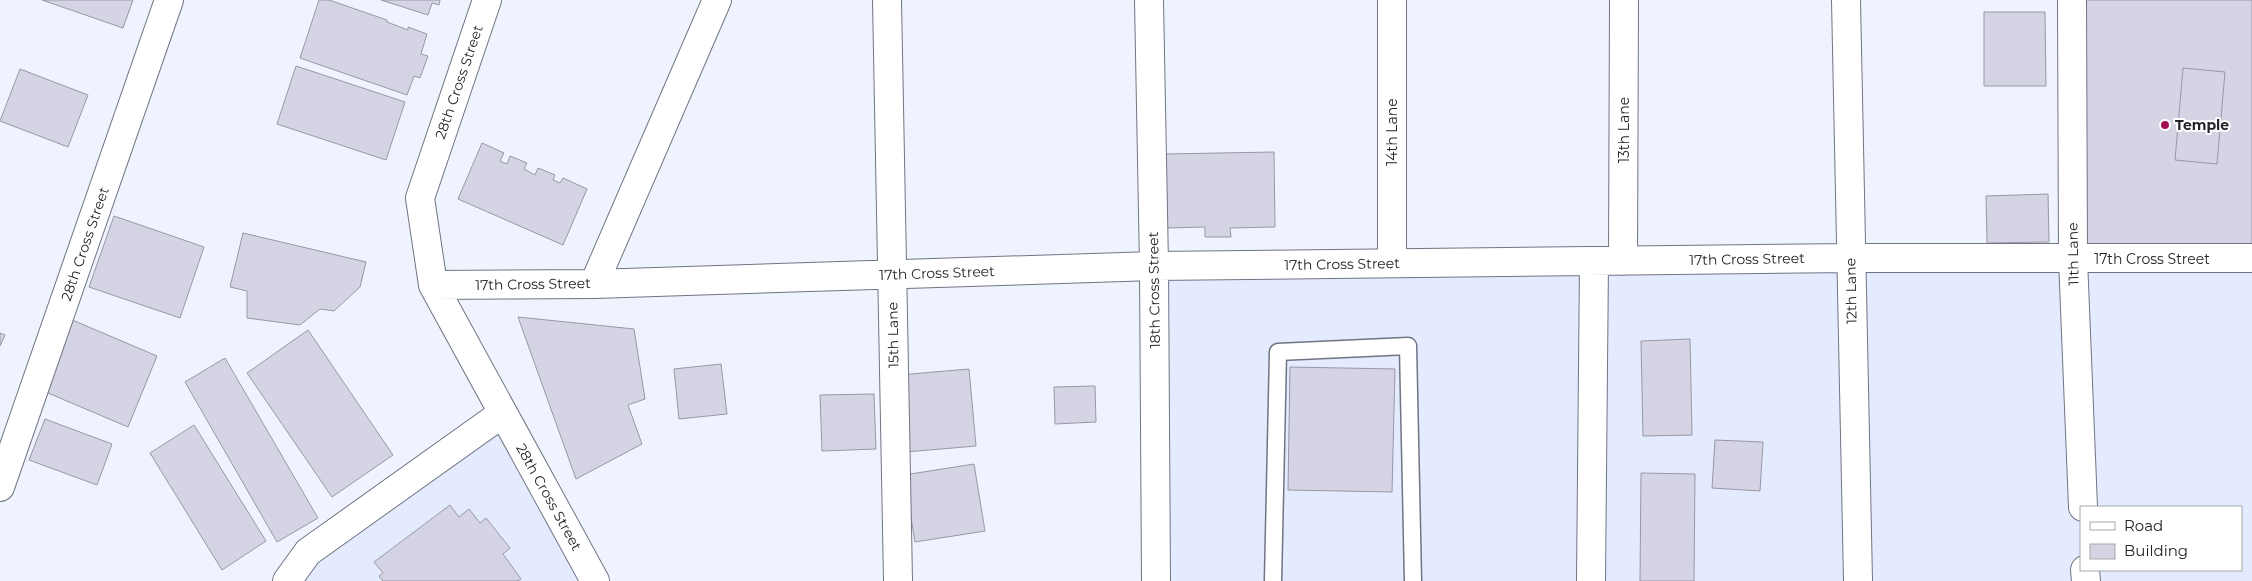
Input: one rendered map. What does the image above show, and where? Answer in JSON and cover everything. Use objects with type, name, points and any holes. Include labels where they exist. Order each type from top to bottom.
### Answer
[{"type":"street","name":"28th Cross Street","points":[[0,488],[169,0]]},
{"type":"street","name":"28th Cross Street","points":[[487,0],[420,198],[433,286],[595,581]]},
{"type":"street","points":[[594,284],[717,0]]},
{"type":"street","name":"15th Lane","points":[[887,0],[898,581]]},
{"type":"street","name":"18th Cross Street","points":[[1149,0],[1154,266],[1156,581]]},
{"type":"street","name":"14th Lane","points":[[1392,0],[1392,263]]},
{"type":"street","name":"13th Lane","points":[[1623,261],[1624,0]]},
{"type":"street","name":"12th Lane","points":[[1846,0],[1858,581]]},
{"type":"street","name":"11th Lane","points":[[2072,0],[2073,259],[2083,506]]},
{"type":"street","name":"17th Cross Street","points":[[433,286],[594,284],[1154,266],[1850,258],[2252,258]]},
{"type":"street","points":[[1591,581],[1594,261]]},
{"type":"street","points":[[286,581],[308,552],[503,413]]},
{"type":"lane","points":[[1273,581],[1278,352],[1408,346],[1413,581]]},
{"type":"shaded area","points":[[2073,259],[2081,506],[2080,571],[2086,581],[1156,581],[1154,266]]},
{"type":"shaded area","points":[[2252,262],[2252,581],[2089,581],[2089,571],[2242,571],[2242,506],[2086,506],[2077,266]]},
{"type":"shaded area","points":[[503,413],[595,581],[287,581]]},
{"type":"building","points":[[42,0],[133,0],[123,28]]},
{"type":"building","points":[[319,0],[329,0],[387,20],[387,22],[408,30],[408,27],[427,34],[421,54],[428,56],[420,78],[414,76],[407,95],[300,58]]},
{"type":"building","points":[[381,0],[440,0],[439,5],[432,3],[428,15]]},
{"type":"building","name":"Temple","points":[[2078,0],[2252,0],[2252,250],[2079,251]]},
{"type":"building","points":[[1984,12],[2045,12],[2046,86],[1984,86]]},
{"type":"building","points":[[296,66],[405,102],[386,160],[277,124]]},
{"type":"building","points":[[2183,68],[2225,72],[2217,164],[2175,160]]},
{"type":"building","points":[[20,69],[88,95],[68,147],[0,121]]},
{"type":"building","points":[[482,143],[504,153],[500,161],[507,164],[510,156],[527,163],[524,169],[535,175],[538,168],[555,175],[553,180],[560,183],[563,178],[587,189],[563,245],[458,199]]},
{"type":"building","points":[[1274,152],[1275,227],[1230,228],[1231,237],[1205,237],[1205,227],[1166,228],[1165,154]]},
{"type":"building","points":[[2048,194],[2049,242],[1987,243],[1986,196]]},
{"type":"building","points":[[114,216],[204,247],[180,318],[89,287]]},
{"type":"building","points":[[243,233],[366,262],[360,287],[334,311],[320,309],[300,325],[247,318],[247,291],[230,287]]},
{"type":"building","points":[[518,317],[634,329],[645,399],[628,405],[642,444],[576,479]]},
{"type":"building","points":[[70,319],[157,356],[128,427],[41,390]]},
{"type":"building","points":[[308,330],[393,455],[332,497],[247,373]]},
{"type":"building","points":[[0,333],[5,335],[0,346]]},
{"type":"building","points":[[1690,339],[1692,435],[1643,436],[1641,341]]},
{"type":"building","points":[[225,358],[318,518],[277,542],[185,382]]},
{"type":"building","points":[[721,364],[727,414],[679,419],[674,369]]},
{"type":"building","points":[[1290,367],[1395,369],[1392,492],[1288,490]]},
{"type":"building","points":[[969,369],[976,446],[906,452],[899,375]]},
{"type":"building","points":[[1095,386],[1096,422],[1055,424],[1054,387]]},
{"type":"building","points":[[874,394],[876,449],[822,451],[820,395]]},
{"type":"building","points":[[45,419],[112,444],[97,485],[29,460]]},
{"type":"building","points":[[194,425],[266,541],[222,570],[150,453]]},
{"type":"building","points":[[1715,440],[1763,442],[1760,491],[1712,488]]},
{"type":"building","points":[[974,464],[985,531],[915,542],[904,475]]},
{"type":"building","points":[[1641,473],[1695,474],[1694,581],[1640,581]]},
{"type":"building","points":[[450,505],[459,517],[469,509],[480,523],[486,518],[510,548],[503,554],[521,579],[517,581],[383,581],[379,576],[383,573],[374,562]]},
{"type":"place","name":"Temple","points":[[2165,125]]}]
